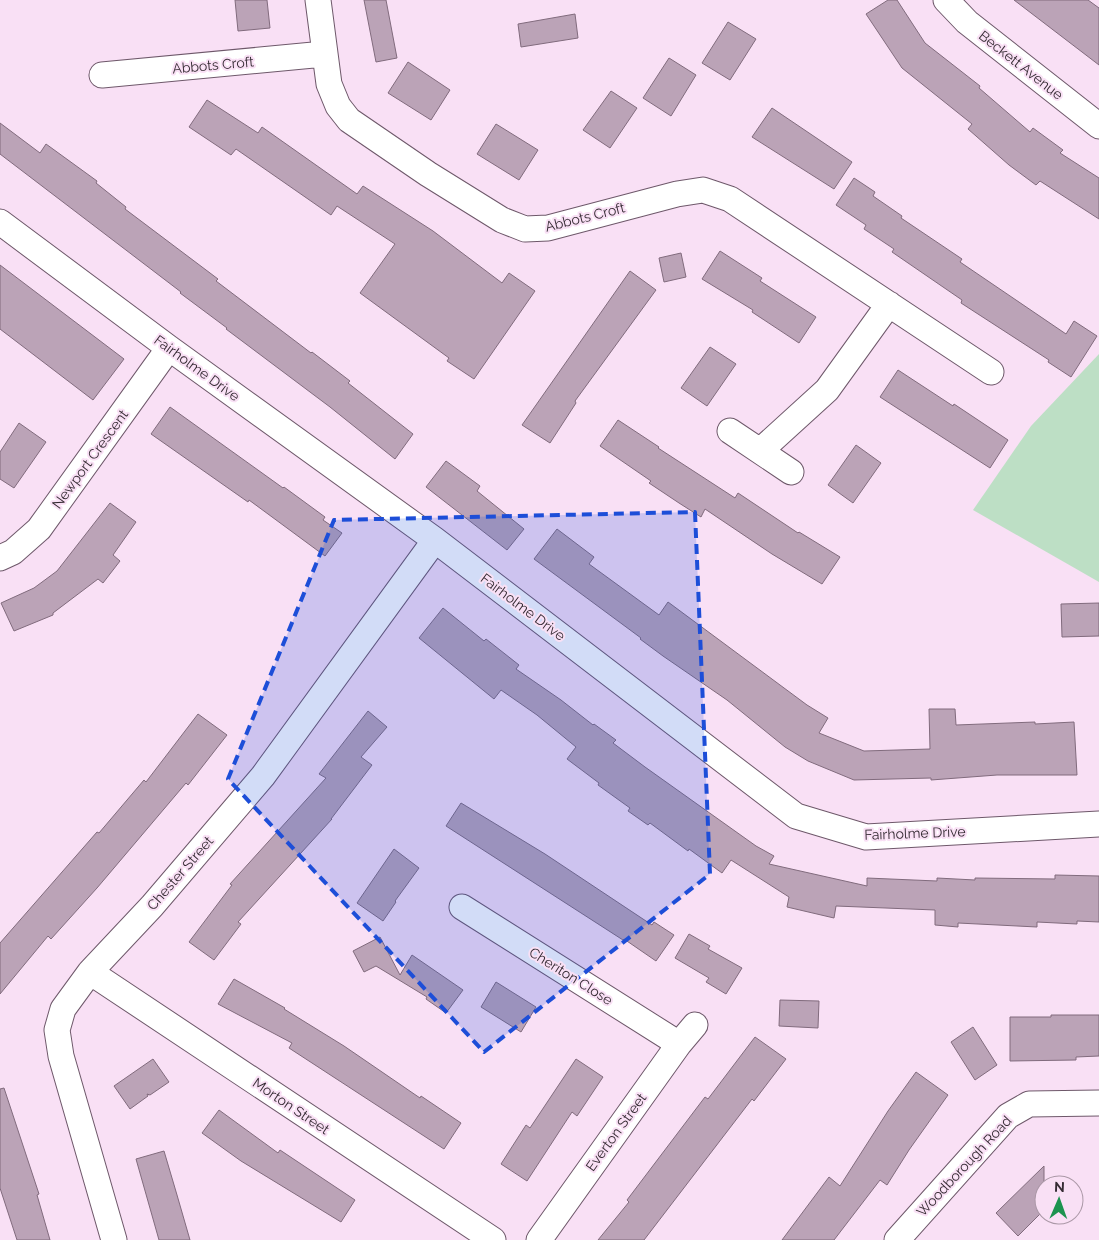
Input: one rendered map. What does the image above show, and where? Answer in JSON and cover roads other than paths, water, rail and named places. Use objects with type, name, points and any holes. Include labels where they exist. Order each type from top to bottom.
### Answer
[{"type":"street","name":"Abbots Croft","points":[[318,0],[329,84],[338,106],[349,120],[428,174],[502,220],[524,229],[548,228],[632,205],[703,190],[730,199],[991,372]]},
{"type":"street","name":"Beckett Avenue","points":[[946,0],[967,22],[1099,126]]},
{"type":"street","name":"Abbots Croft","points":[[102,75],[324,54]]},
{"type":"street","name":"Fairholme Drive","points":[[0,222],[169,348],[434,540],[796,816],[866,837],[1099,824]]},
{"type":"street","points":[[760,451],[827,390],[889,304]]},
{"type":"street","name":"Newport Crescent","points":[[0,558],[13,552],[39,529],[169,348]]},
{"type":"street","points":[[730,431],[791,472]]},
{"type":"street","name":"Chester Street","points":[[114,1240],[61,1056],[57,1030],[63,1009],[90,972],[152,906],[264,776],[434,540]]},
{"type":"street","name":"Cheriton Close","points":[[462,907],[679,1044]]},
{"type":"street","name":"Morton Street","points":[[90,972],[493,1240]]},
{"type":"street","name":"Everton Street","points":[[539,1240],[679,1044],[695,1025]]},
{"type":"street","name":"Woodborough Road","points":[[897,1240],[1008,1116],[1029,1104],[1099,1103]]}]
